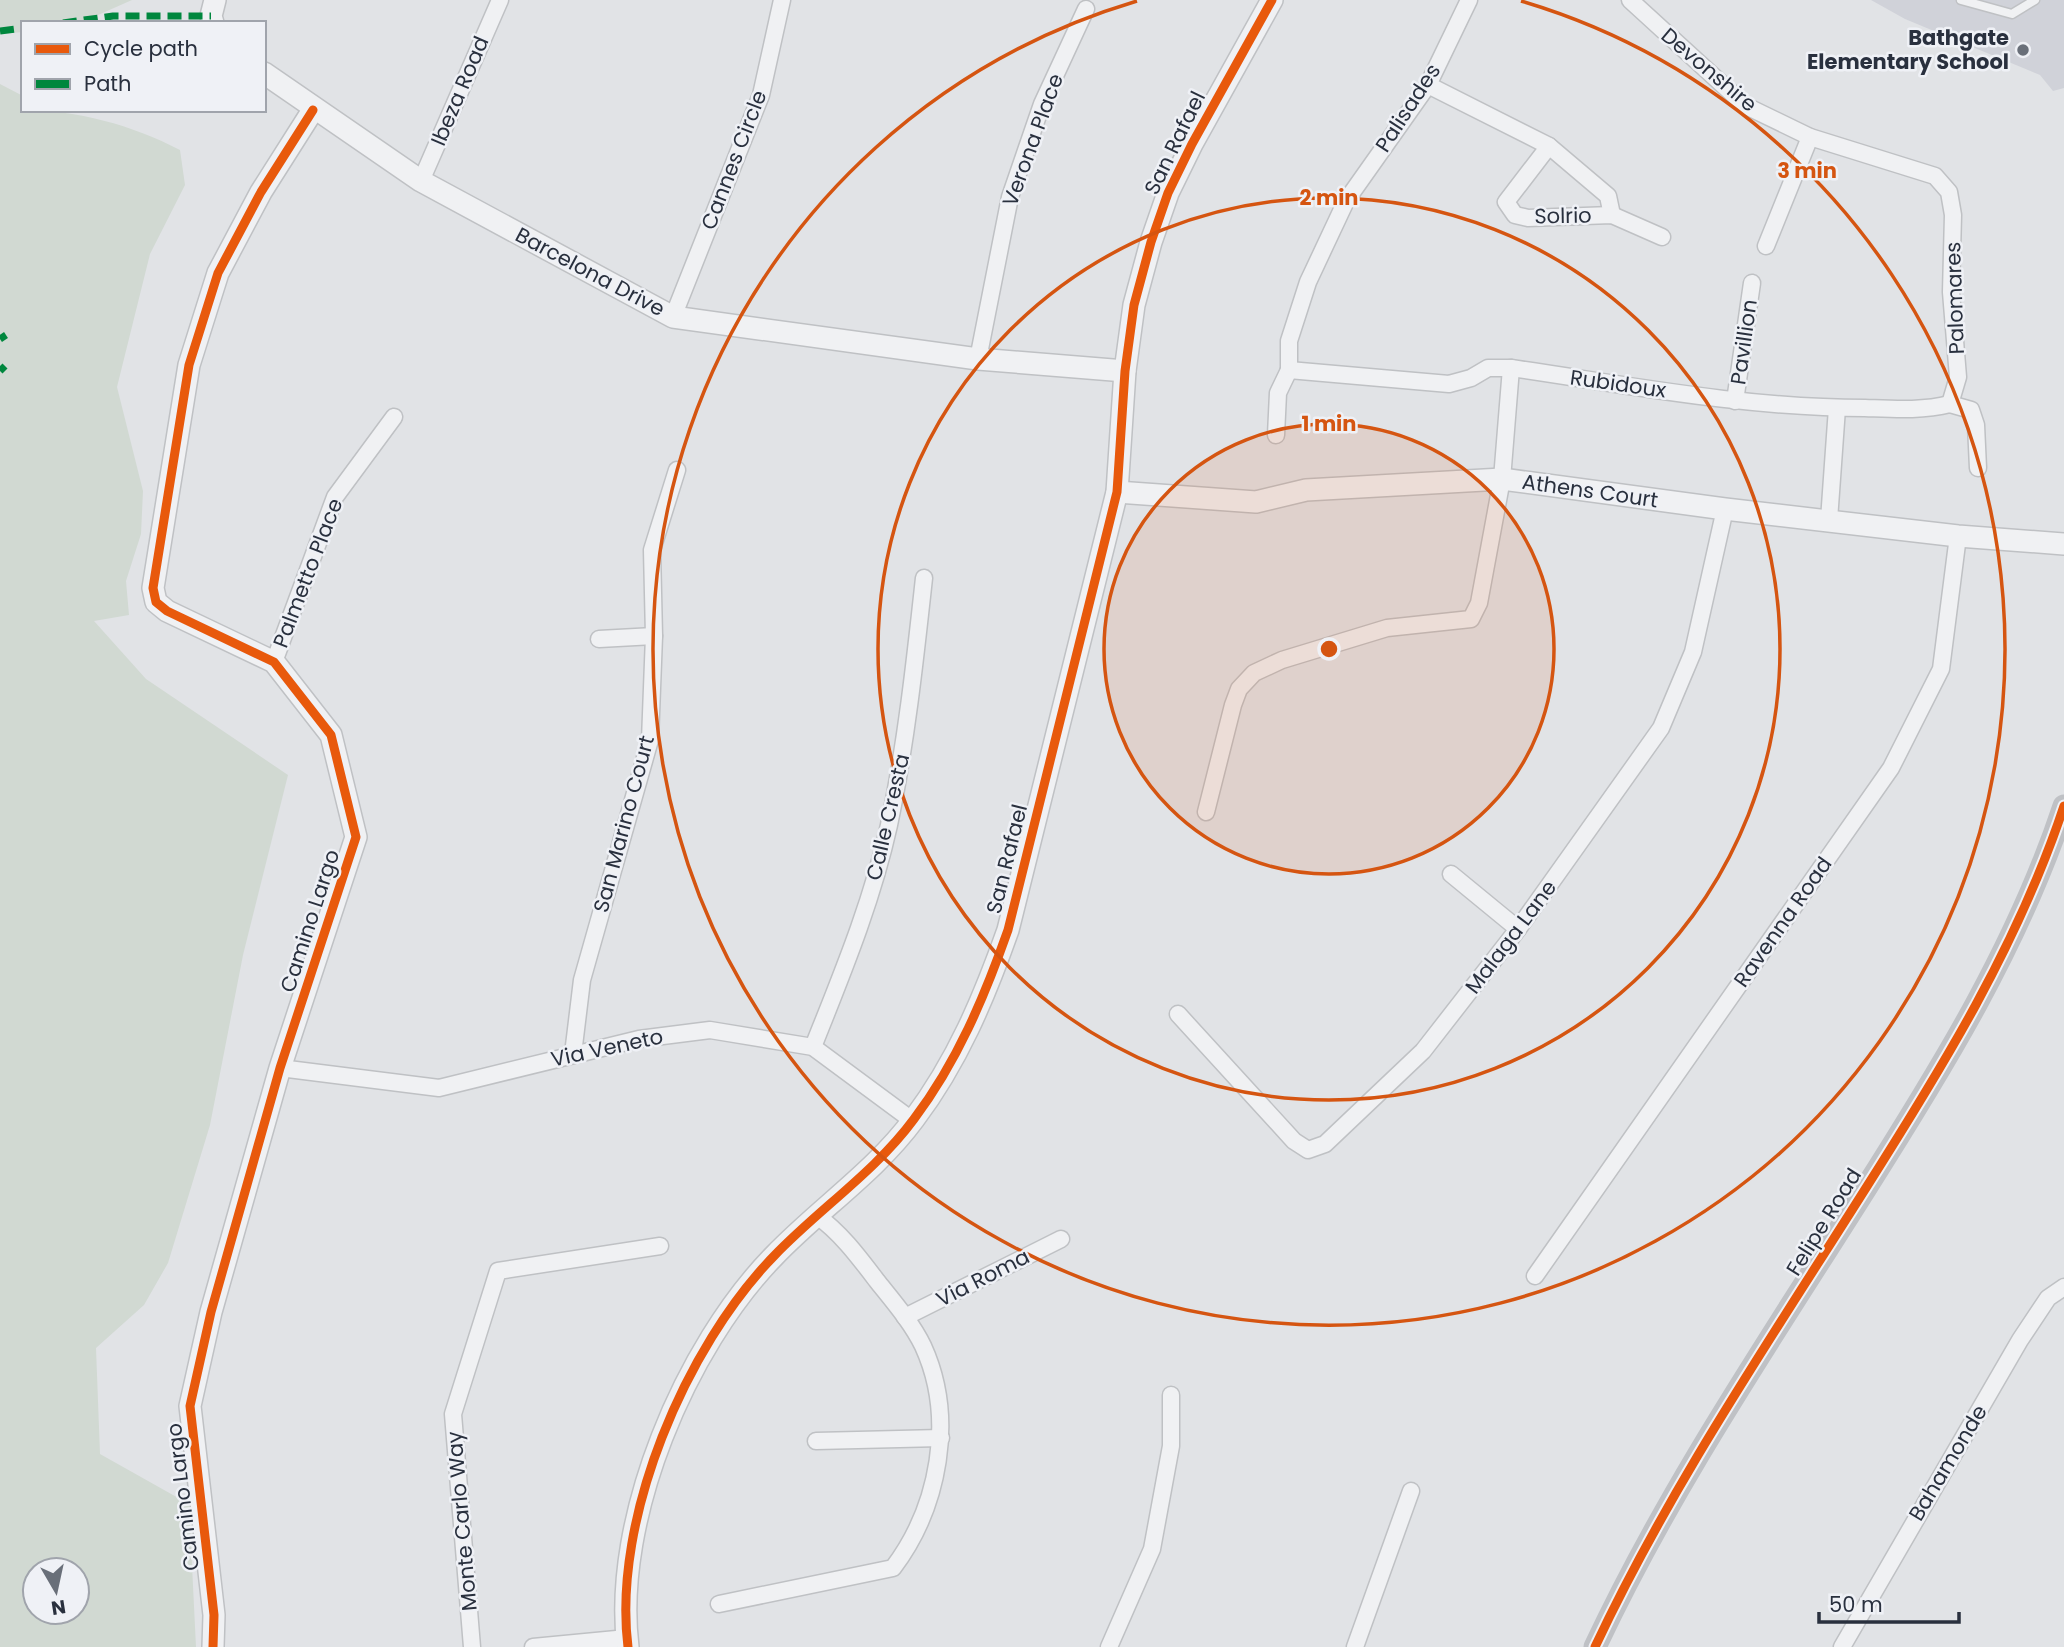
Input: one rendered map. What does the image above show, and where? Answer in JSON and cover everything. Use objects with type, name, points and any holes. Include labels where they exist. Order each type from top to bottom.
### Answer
[{"type":"main road","name":"Felipe Road","points":[[1595,1647],[1637,1558],[1761,1354],[1928,1090],[1999,966],[2064,806]]},
{"type":"street","points":[[212,21],[215,0]]},
{"type":"street","name":"Ibeza Road","points":[[421,181],[499,0]]},
{"type":"street","name":"Cannes Circle","points":[[673,317],[761,95],[782,0]]},
{"type":"street","name":"San Rafael","points":[[628,1642],[627,1588],[633,1542],[652,1467],[679,1396],[704,1349],[734,1303],[772,1257],[877,1163],[913,1121],[950,1067],[986,994],[1008,930],[1117,492],[1125,371],[1134,305],[1168,193],[1235,62],[1272,0]]},
{"type":"street","name":"Palisades","points":[[1276,435],[1278,393],[1289,370],[1286,353],[1304,294],[1346,201],[1428,85],[1469,0]]},
{"type":"street","name":"Devonshire","points":[[1630,0],[1746,106],[1810,137],[1934,176],[1949,192]]},
{"type":"street","name":"Verona Place","points":[[978,359],[1010,197],[1042,104],[1086,9]]},
{"type":"street","name":"Barcelona Drive","points":[[266,75],[421,181],[673,317],[978,359],[1125,371]]},
{"type":"street","name":"Solrio","points":[[1428,85],[1549,146],[1608,196],[1612,215]]},
{"type":"street","name":"Camino Largo","points":[[214,1647],[214,1615],[190,1406],[211,1312],[279,1068],[356,837],[331,735],[274,662],[167,611],[156,602],[153,588],[189,365],[218,273],[261,192],[313,110]]},
{"type":"street","points":[[1766,246],[1810,137]]},
{"type":"street","name":"Solrio","points":[[1549,146],[1506,202],[1515,215],[1528,218],[1612,215],[1662,237]]},
{"type":"street","name":"Palomares","points":[[1949,192],[1953,215],[1951,292],[1958,377],[1956,392],[1950,404]]},
{"type":"street","name":"Pavillion","points":[[1735,401],[1752,282]]},
{"type":"street","name":"Rubidoux","points":[[1289,370],[1449,384],[1471,378],[1488,368],[1511,368],[1735,401],[1837,408],[1932,409],[1950,404]]},
{"type":"street","points":[[1206,812],[1233,705],[1239,689],[1254,673],[1282,660],[1387,628],[1471,619],[1479,603],[1502,479],[1511,368]]},
{"type":"street","points":[[1950,404],[1971,410],[1976,425],[1978,468]]},
{"type":"street","points":[[1829,520],[1837,408]]},
{"type":"street","name":"Palmetto Place","points":[[274,662],[335,497],[394,417]]},
{"type":"street","name":"San Marino Court","points":[[573,1054],[582,979],[650,740],[654,636],[652,550],[677,470]]},
{"type":"street","name":"Athens Court","points":[[1117,492],[1256,502],[1306,490],[1502,479],[1725,509],[1958,536],[2064,544]]},
{"type":"street","name":"Malaga Lane","points":[[1178,1014],[1294,1141],[1308,1150],[1325,1144],[1423,1051],[1518,929],[1661,728],[1693,652],[1725,509]]},
{"type":"street","name":"Ravenna Road","points":[[1535,1276],[1891,768],[1941,669],[1958,536]]},
{"type":"street","name":"Calle Cresta","points":[[813,1047],[863,918],[888,828],[908,725],[924,578]]},
{"type":"street","points":[[599,639],[654,636]]},
{"type":"street","points":[[1451,874],[1518,929]]},
{"type":"street","name":"Via Veneto","points":[[279,1068],[439,1088],[639,1039],[710,1030],[813,1047],[913,1121]]},
{"type":"street","points":[[719,1604],[893,1568],[910,1547],[930,1498],[941,1438],[935,1382],[923,1346],[905,1317],[851,1247],[833,1227],[816,1215]]},
{"type":"street","name":"Via Roma","points":[[905,1317],[1061,1239]]},
{"type":"street","name":"Monte Carlo Way","points":[[472,1647],[453,1414],[498,1271],[660,1245]]},
{"type":"street","name":"Bahamonde","points":[[1842,1647],[2020,1340],[2048,1298],[2064,1287]]},
{"type":"street","points":[[1109,1647],[1152,1549],[1171,1446],[1171,1395]]},
{"type":"street","points":[[816,1441],[941,1438]]},
{"type":"street","points":[[1355,1647],[1411,1491]]},
{"type":"street","points":[[533,1647],[628,1642]]},
{"type":"lane","points":[[1961,0],[2012,14],[2035,0]]},
{"type":"shaded area","points":[[0,0],[132,0],[85,21],[21,21],[21,32],[0,34]]},
{"type":"shaded area","name":"Bathgate Elementary School","points":[[1871,0],[2064,0],[2064,88],[2053,91],[2040,75],[1905,19]]},
{"type":"shaded area","points":[[0,84],[21,95],[21,112],[84,116],[143,133],[180,150],[185,185],[150,254],[117,387],[143,491],[141,534],[126,581],[129,615],[94,621],[146,679],[288,775],[243,955],[210,1125],[168,1263],[144,1305],[96,1348],[100,1454],[189,1504],[196,1647],[0,1647]]},
{"type":"marked path","points":[[77,21],[113,16],[211,16]]},
{"type":"marked path","points":[[0,31],[21,28]]},
{"type":"marked path","points":[[0,339],[6,335]]},
{"type":"marked path","points":[[0,366],[5,371]]},
{"type":"cycle path","points":[[628,1647],[626,1597],[632,1545],[644,1491],[662,1437],[685,1386],[712,1337],[742,1293],[774,1256],[882,1156],[914,1119],[956,1052],[989,980],[1008,930],[1117,492],[1125,371],[1134,305],[1151,242],[1168,193],[1192,144],[1272,0]]},
{"type":"cycle path","points":[[213,1647],[214,1615],[190,1406],[211,1312],[280,1068],[356,837],[331,735],[274,662],[167,611],[156,602],[153,588],[189,365],[218,273],[261,192],[313,110]]},
{"type":"cycle path","points":[[1595,1647],[1655,1529],[1688,1472],[1922,1098],[1976,1004],[2024,908],[2064,806]]},
{"type":"place","name":"Bathgate Elementary School","points":[[2023,50]]}]
